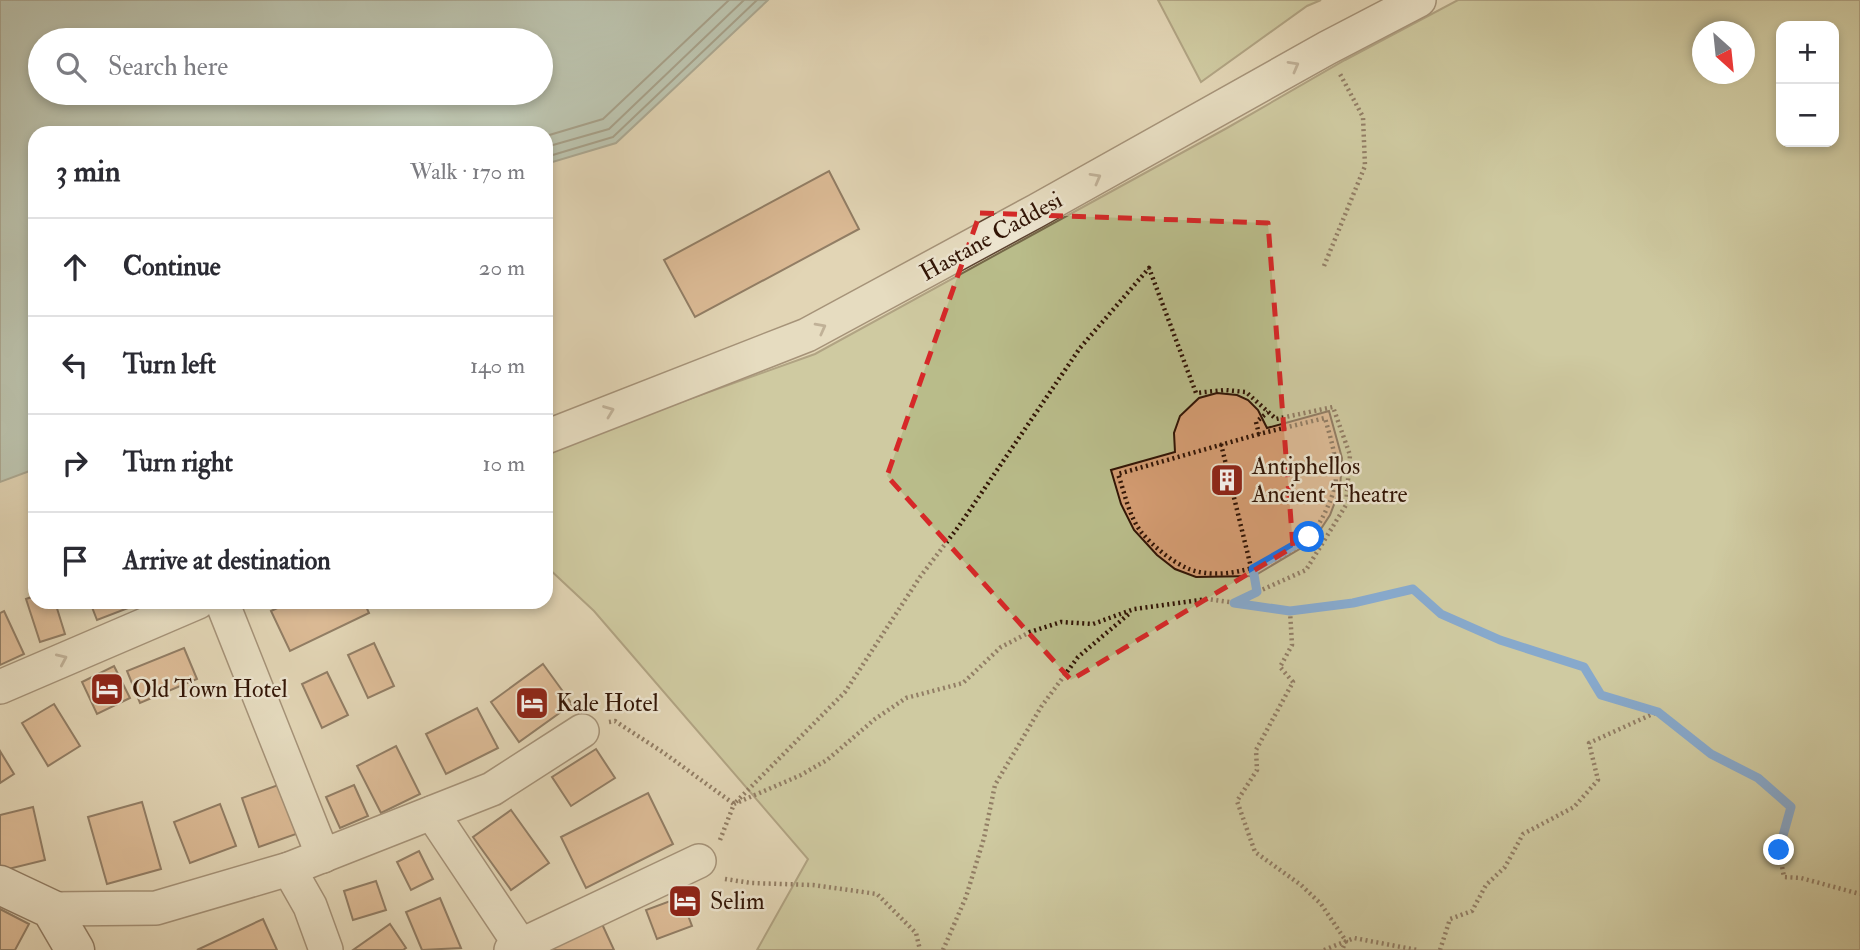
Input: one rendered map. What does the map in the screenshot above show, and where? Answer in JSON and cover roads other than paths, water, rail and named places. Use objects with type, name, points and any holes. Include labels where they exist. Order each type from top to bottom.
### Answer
[{"type":"main road","points":[[0,885],[51,909],[75,950]]},
{"type":"street","name":"Hastane Caddesi","points":[[553,434],[807,335],[1419,0]]},
{"type":"street","points":[[0,687],[182,609]]},
{"type":"street","points":[[225,609],[323,856]]},
{"type":"street","points":[[51,909],[156,908],[289,869],[492,789],[582,731]]},
{"type":"street","points":[[432,813],[516,948],[699,861]]},
{"type":"street","points":[[289,869],[310,906],[326,950]]},
{"type":"water","points":[[0,0],[768,0],[616,143],[553,162],[553,126],[28,126],[28,472],[0,482]]},
{"type":"place","name":"Antiphellos Ancient Theatre","points":[[1227,480]]},
{"type":"place","name":"Old Town Hotel","points":[[107,689]]},
{"type":"place","name":"Kale Hotel","points":[[532,703]]},
{"type":"place","name":"Selim","points":[[685,901]]}]
